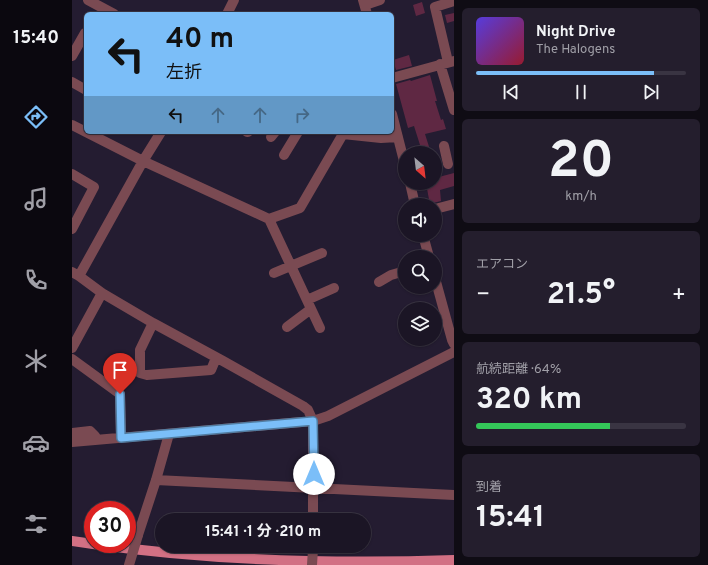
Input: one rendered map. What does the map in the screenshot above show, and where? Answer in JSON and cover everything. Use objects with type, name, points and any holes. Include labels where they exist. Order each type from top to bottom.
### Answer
[{"type":"main road","points":[[72,541],[84,543]]},
{"type":"main road","points":[[136,549],[208,556],[299,561],[417,561],[454,558]]},
{"type":"main road","points":[[382,561],[404,564],[454,564]]},
{"type":"street","points":[[88,0],[110,12]]},
{"type":"street","points":[[228,12],[234,0]]},
{"type":"street","points":[[365,6],[380,0]]},
{"type":"street","points":[[454,1],[435,7],[447,62],[454,110]]},
{"type":"street","points":[[72,56],[84,34]]},
{"type":"street","points":[[394,77],[447,62]]},
{"type":"street","points":[[72,82],[84,89]]},
{"type":"street","points":[[394,122],[400,146]]},
{"type":"street","points":[[72,125],[84,131]]},
{"type":"street","points":[[90,134],[143,161],[269,219],[320,328]]},
{"type":"street","points":[[160,134],[76,274],[102,293],[153,323],[308,410],[313,421],[313,513]]},
{"type":"street","points":[[284,155],[297,134]]},
{"type":"street","points":[[269,219],[300,208],[339,134]]},
{"type":"street","points":[[348,134],[381,138],[398,137]]},
{"type":"street","points":[[448,164],[440,147],[454,144]]},
{"type":"street","points":[[72,174],[94,188],[72,229]]},
{"type":"street","points":[[442,207],[454,204]]},
{"type":"street","points":[[274,273],[322,253]]},
{"type":"street","points":[[379,282],[398,273]]},
{"type":"street","points":[[287,327],[309,304],[334,288]]},
{"type":"street","points":[[72,348],[102,293]]},
{"type":"street","points":[[439,294],[454,344]]},
{"type":"street","points":[[153,323],[140,350],[140,373],[147,376],[211,370],[216,358]]},
{"type":"street","points":[[72,442],[313,421],[328,416],[454,352]]},
{"type":"street","points":[[72,359],[120,394],[121,438]]},
{"type":"street","points":[[72,432],[90,431],[96,436],[96,440]]},
{"type":"street","points":[[129,565],[169,434]]},
{"type":"street","points":[[156,480],[454,494]]},
{"type":"street","points":[[312,565],[313,553]]},
{"type":"building","points":[[422,2],[425,13],[416,16],[413,5]]},
{"type":"building","points":[[454,13],[454,21],[447,23],[445,15]]},
{"type":"building","points":[[409,55],[412,66],[396,70],[394,60]]},
{"type":"building","points":[[430,75],[437,101],[435,101],[441,120],[443,119],[446,129],[425,134],[429,146],[417,146],[420,145],[414,126],[408,128],[396,84]]},
{"type":"building","points":[[454,173],[454,186],[442,189],[442,176]]},
{"type":"building","points":[[427,190],[440,190],[441,198],[429,198]]},
{"type":"route","points":[[120,394],[121,438],[313,421],[314,474]]}]
